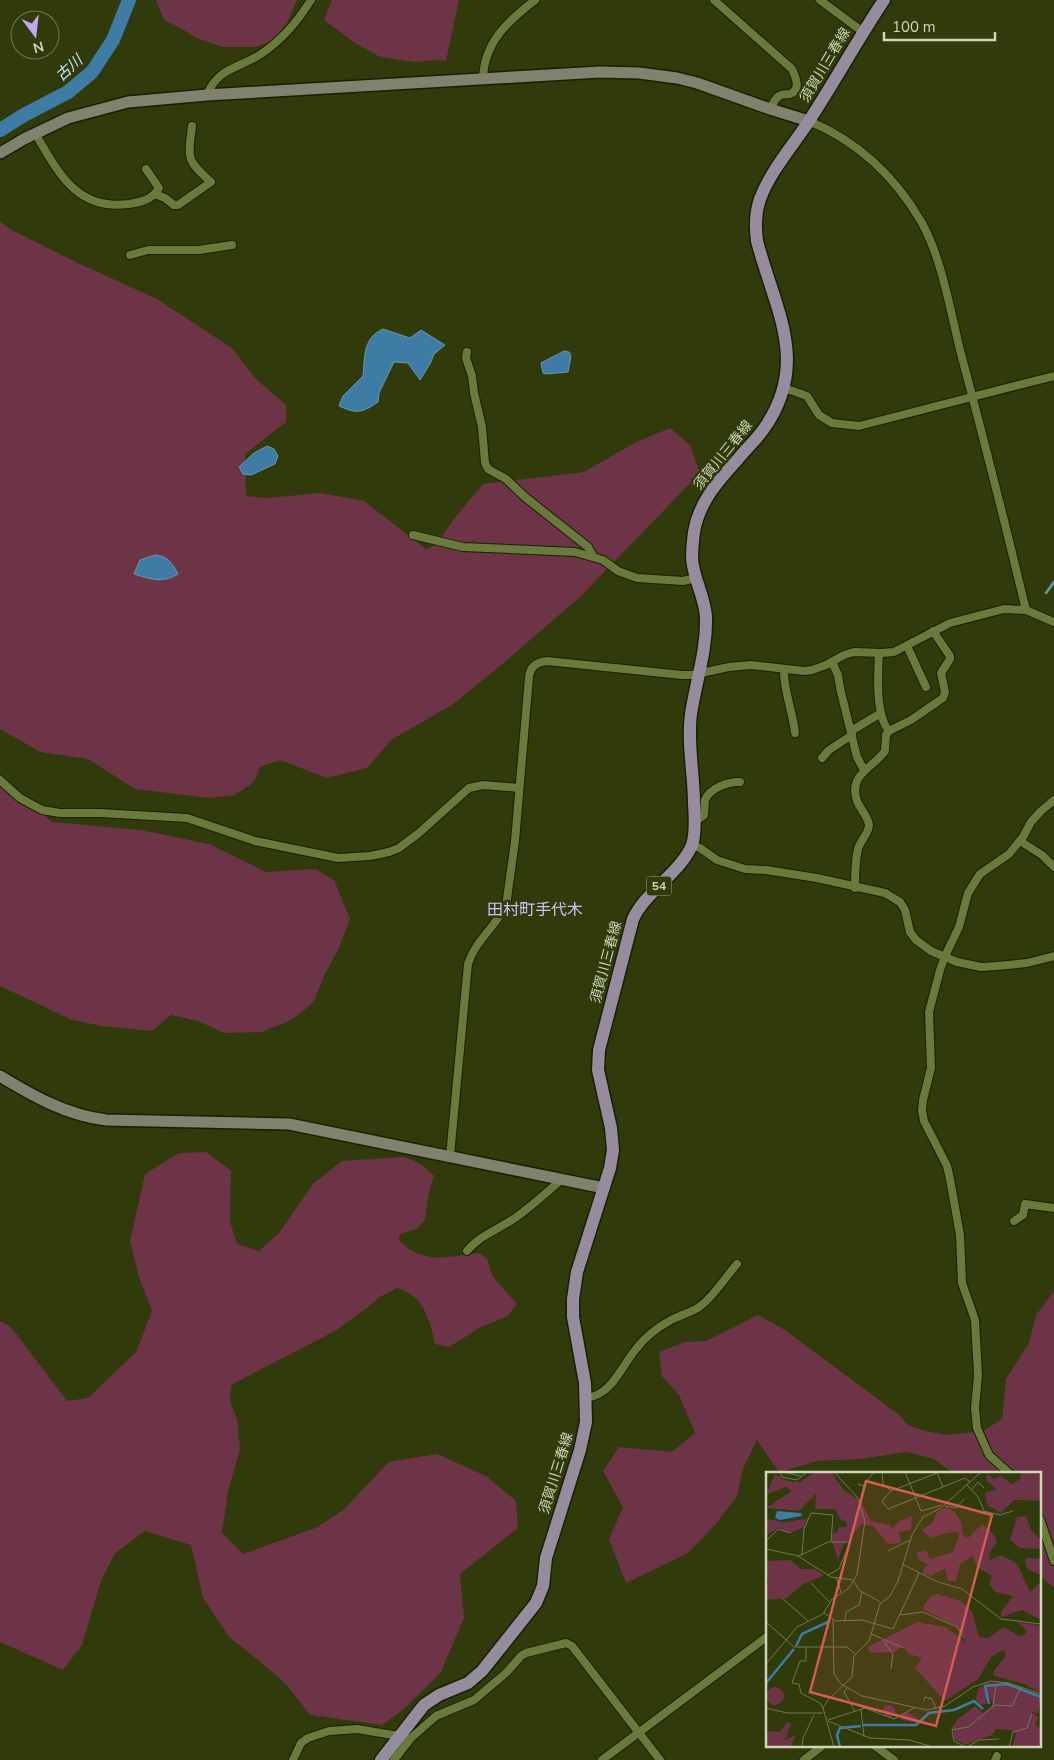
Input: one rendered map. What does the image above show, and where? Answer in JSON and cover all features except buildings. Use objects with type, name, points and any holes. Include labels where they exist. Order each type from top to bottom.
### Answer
[{"type":"main road","name":"須賀川三春線","points":[[381,1760],[424,1704],[439,1695],[468,1683],[476,1677],[536,1603],[543,1586],[546,1558],[582,1442],[586,1422],[585,1382],[573,1317],[573,1299],[577,1272],[613,1159],[611,1128],[600,1084],[598,1060],[611,1002],[635,914],[683,859],[692,845],[694,815],[691,715],[706,634],[706,614],[692,558],[696,520],[706,498],[762,432],[784,388],[788,360],[786,340],[758,248],[755,229],[757,207],[765,186],[809,121],[884,0]]},
{"type":"street","points":[[207,94],[211,83],[226,72],[260,54],[280,39],[297,21],[311,0]]},
{"type":"street","points":[[483,79],[483,64],[503,28],[510,20],[536,0]]},
{"type":"street","points":[[714,0],[792,69],[797,82],[796,88],[790,94],[779,96],[774,100],[770,109]]},
{"type":"street","points":[[820,0],[863,32]]},
{"type":"street","points":[[0,153],[35,133],[68,118],[106,106],[128,102],[207,94],[600,72],[639,73],[698,83],[828,129],[868,155],[892,180],[922,223],[929,238],[973,397],[1026,610]]},
{"type":"street","points":[[154,194],[174,205],[178,205],[211,182],[194,166],[189,158],[192,126]]},
{"type":"street","points":[[35,133],[58,171],[75,192],[92,200],[119,205],[147,200],[158,188],[146,169]]},
{"type":"street","points":[[130,255],[148,250],[199,250],[232,245]]},
{"type":"street","points":[[467,352],[466,358],[472,376],[482,427],[485,463],[488,469],[506,479],[525,498],[584,543],[593,556]]},
{"type":"street","points":[[784,388],[807,396],[819,415],[832,423],[860,426],[1054,376]]},
{"type":"street","points":[[413,535],[463,547],[575,552],[603,560],[618,571],[637,578],[683,581],[696,578]]},
{"type":"street","points":[[450,1156],[468,964],[476,946],[506,906],[515,841],[529,677],[530,672],[538,663],[547,660],[682,675],[751,665],[804,671],[819,668],[854,652],[894,652],[950,623],[1004,609],[1026,610],[1054,622]]},
{"type":"street","points":[[888,731],[912,720],[943,698],[945,692],[941,673],[950,656],[933,631]]},
{"type":"street","points":[[907,646],[926,687]]},
{"type":"street","points":[[855,888],[858,848],[869,827],[867,818],[857,800],[855,790],[858,779],[864,770],[885,751],[888,731],[881,714],[878,680],[879,653]]},
{"type":"street","points":[[832,662],[838,675],[857,757],[864,770]]},
{"type":"street","points":[[784,669],[785,689],[791,706],[795,733]]},
{"type":"street","points":[[822,758],[829,750],[881,714]]},
{"type":"street","points":[[0,780],[20,798],[42,810],[60,813],[100,813],[187,818],[255,840],[338,858],[370,856],[399,848],[419,833],[469,788],[483,785],[519,788]]},
{"type":"street","points":[[694,815],[700,818],[704,816],[705,801],[719,787],[740,782]]},
{"type":"street","points":[[1008,1472],[989,1455],[977,1428],[975,1408],[978,1375],[975,1320],[962,1283],[960,1235],[947,1166],[924,1121],[922,1111],[931,1068],[928,1036],[929,1012],[944,956],[959,927],[972,885],[980,874],[1003,859],[1020,841],[1031,822],[1054,800]]},
{"type":"street","points":[[1020,841],[1042,855],[1054,868]]},
{"type":"street","points":[[692,845],[700,848],[717,860],[745,869],[766,870],[817,878],[855,888],[885,893],[900,902],[906,910],[907,926],[913,937],[931,951],[957,962],[985,967],[1027,963],[1054,956]]},
{"type":"street","points":[[0,1076],[63,1110],[85,1117],[109,1120],[289,1124],[604,1188]]},
{"type":"street","points":[[467,1251],[475,1242],[526,1210],[560,1180]]},
{"type":"street","points":[[1014,1221],[1023,1215],[1025,1204],[1054,1208]]},
{"type":"street","points":[[586,1398],[596,1396],[611,1384],[636,1348],[652,1332],[671,1320],[697,1308],[737,1264]]},
{"type":"street","points":[[1042,1525],[1054,1561]]},
{"type":"street","points":[[602,1760],[766,1638]]},
{"type":"street","points":[[394,1760],[411,1738],[436,1716],[474,1700],[521,1656],[566,1643],[572,1646],[660,1760]]},
{"type":"street","points":[[293,1760],[301,1743],[308,1738],[329,1731],[357,1728],[399,1736]]},
{"type":"street","points":[[804,1760],[819,1748]]},
{"type":"street","points":[[878,1748],[894,1760]]},
{"type":"shaded area","points":[[156,0],[297,0],[287,23],[273,41],[255,47],[223,47],[196,38],[164,20]]},
{"type":"shaded area","points":[[332,0],[459,0],[446,61],[415,62],[380,57],[355,43],[324,20]]},
{"type":"shaded area","points":[[0,221],[8,228],[80,264],[157,299],[232,348],[255,378],[286,405],[286,422],[245,454],[246,496],[267,498],[320,493],[364,501],[426,549],[436,545],[453,520],[483,484],[584,472],[636,442],[670,428],[690,445],[700,473],[580,597],[452,705],[391,740],[367,768],[327,778],[280,760],[260,767],[254,782],[235,795],[209,798],[135,789],[88,759],[40,752],[0,729]]},
{"type":"shaded area","points":[[0,778],[52,822],[141,830],[209,844],[266,872],[315,869],[334,880],[350,919],[339,948],[325,974],[313,1003],[291,1020],[262,1032],[224,1033],[198,1021],[171,1015],[152,1031],[102,1026],[72,1020],[0,986]]},
{"type":"shaded area","points":[[206,1152],[231,1171],[230,1222],[237,1244],[259,1251],[279,1233],[313,1184],[342,1161],[404,1157],[417,1162],[434,1176],[429,1192],[425,1220],[417,1229],[400,1234],[399,1240],[408,1248],[427,1256],[447,1257],[480,1253],[487,1259],[493,1277],[517,1304],[508,1316],[481,1327],[449,1347],[435,1344],[428,1318],[420,1303],[414,1296],[397,1288],[378,1298],[335,1331],[231,1385],[230,1402],[237,1419],[240,1449],[228,1491],[222,1533],[243,1554],[318,1527],[343,1510],[389,1462],[437,1454],[486,1476],[516,1501],[518,1528],[460,1574],[464,1618],[441,1672],[404,1709],[382,1725],[310,1715],[286,1684],[230,1638],[203,1598],[191,1545],[145,1531],[115,1553],[101,1581],[82,1645],[63,1670],[0,1642],[0,1321],[11,1327],[67,1401],[88,1398],[136,1352],[152,1311],[139,1277],[130,1241],[145,1174],[179,1153]]},
{"type":"shaded area","points":[[1054,1291],[1054,1588],[1042,1578],[1042,1472],[951,1472],[934,1459],[907,1452],[860,1459],[818,1461],[779,1472],[757,1440],[742,1471],[737,1496],[716,1524],[688,1553],[626,1583],[609,1539],[623,1507],[603,1471],[619,1447],[672,1452],[695,1433],[679,1395],[662,1376],[659,1352],[685,1342],[706,1341],[758,1315],[785,1330],[898,1414],[908,1425],[925,1431],[947,1435],[983,1431],[1002,1419],[1006,1379],[1029,1343],[1036,1315]]},
{"type":"water","points":[[383,329],[410,338],[421,330],[445,345],[434,354],[420,380],[408,363],[394,362],[379,393],[378,402],[359,411],[339,406],[343,396],[363,376],[368,343],[376,333]]},
{"type":"water","points":[[564,351],[569,352],[571,356],[568,372],[543,373],[541,363]]},
{"type":"water","points":[[267,446],[274,449],[278,456],[275,464],[251,475],[243,474],[239,467],[254,453]]},
{"type":"water","points":[[155,555],[169,561],[178,574],[162,580],[134,574],[140,560]]},
{"type":"waterway","name":"古川","points":[[0,130],[68,92],[92,72],[113,40],[129,0]]},
{"type":"waterway","points":[[1046,593],[1054,582]]},
{"type":"district","name":"田村町手代木","points":[[535,910]]}]
